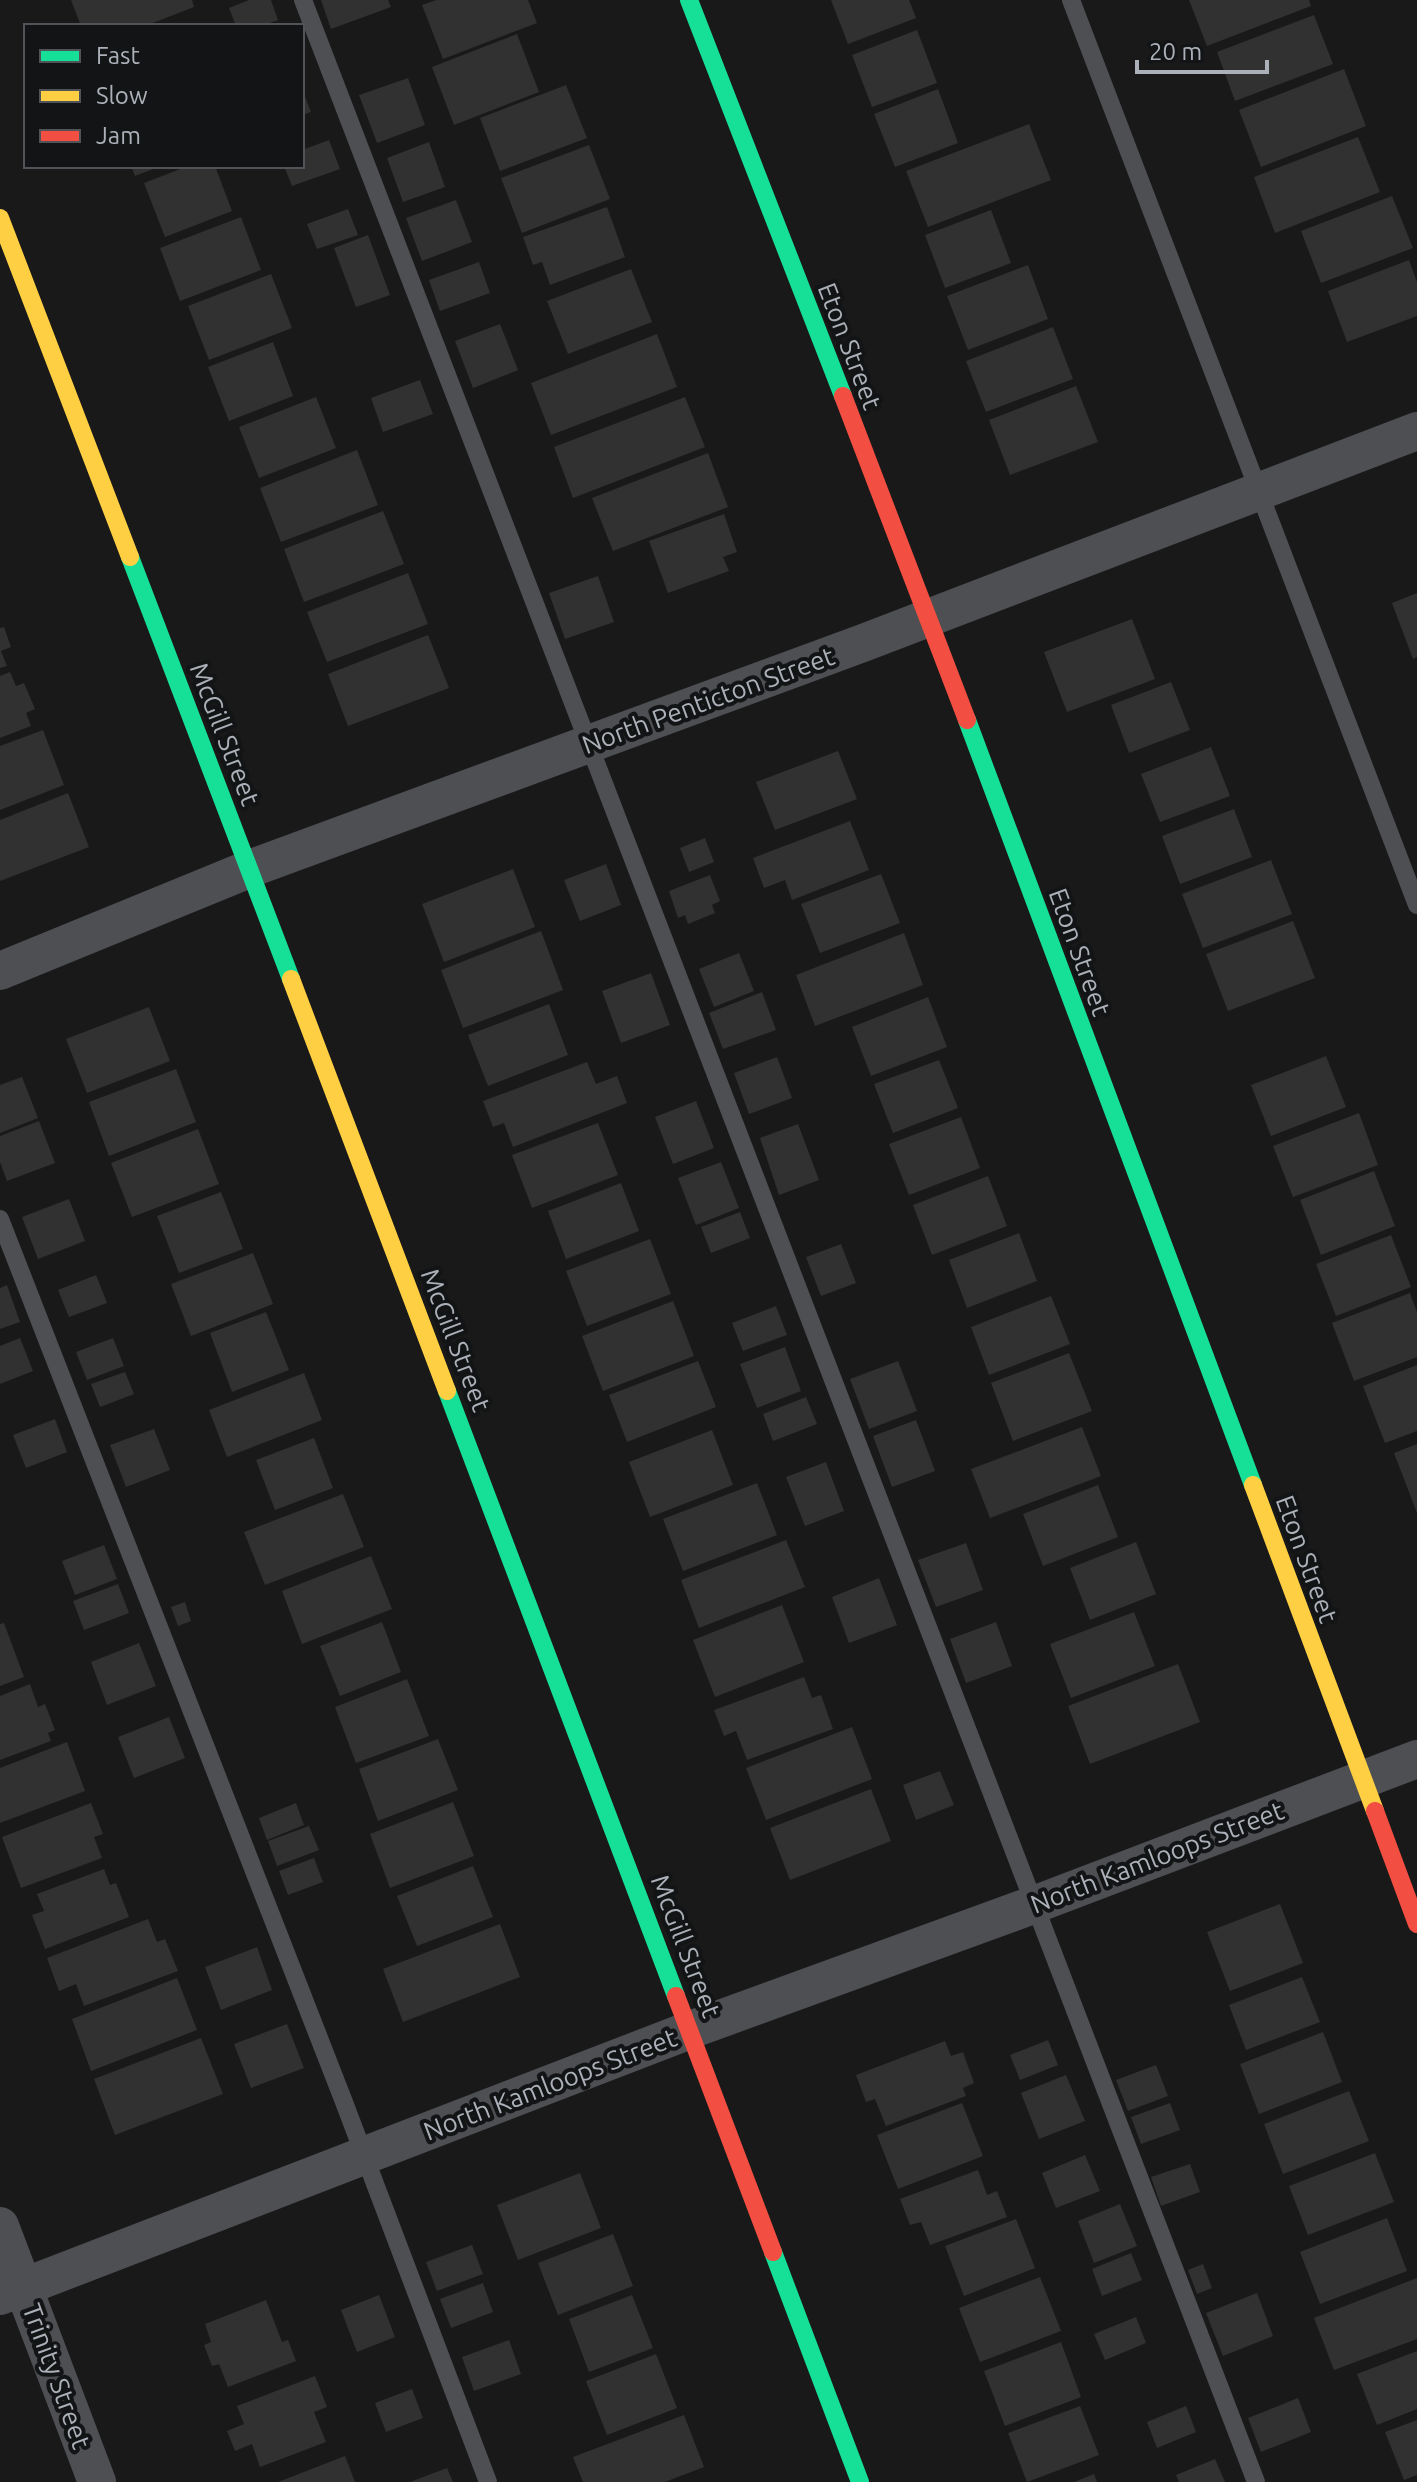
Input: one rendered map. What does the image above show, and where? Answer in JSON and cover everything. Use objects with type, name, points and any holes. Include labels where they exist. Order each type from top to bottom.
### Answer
[{"type":"main road","name":"Eton Street","points":[[689,0],[929,618],[1417,1924]]},
{"type":"main road","name":"McGill Street","points":[[0,218],[860,2482]]},
{"type":"street","name":"North Penticton Street","points":[[0,971],[249,869],[929,618],[1417,431]]},
{"type":"street","name":"North Kamloops Street","points":[[12,2292],[690,2030],[1036,1904],[1417,1759]]},
{"type":"street","name":"Trinity Street","points":[[0,2226],[12,2292],[97,2482]]},
{"type":"lane","points":[[303,0],[1256,2482]]},
{"type":"lane","points":[[1071,0],[1417,905]]},
{"type":"lane","points":[[0,1219],[365,2155],[488,2482]]},
{"type":"building","points":[[71,0],[192,0],[194,7],[150,24],[80,24]]},
{"type":"building","points":[[249,0],[271,0],[278,20],[267,24],[235,24],[229,8]]},
{"type":"building","points":[[321,0],[388,0],[391,7],[331,29]]},
{"type":"building","points":[[436,0],[528,0],[537,23],[443,59],[422,5]]},
{"type":"building","points":[[831,0],[909,0],[916,18],[848,44]]},
{"type":"building","points":[[1189,0],[1309,0],[1311,6],[1207,46]]},
{"type":"building","points":[[1314,15],[1333,64],[1235,101],[1217,52]]},
{"type":"building","points":[[917,30],[937,83],[872,107],[852,55]]},
{"type":"building","points":[[517,34],[539,92],[454,125],[432,67]]},
{"type":"building","points":[[1344,69],[1366,126],[1261,167],[1239,110]]},
{"type":"building","points":[[408,78],[425,125],[377,143],[359,95]]},
{"type":"building","points":[[566,85],[587,138],[500,171],[480,118]]},
{"type":"building","points":[[938,89],[958,143],[895,167],[874,114]]},
{"type":"building","points":[[304,94],[311,112],[304,114]]},
{"type":"building","points":[[1029,124],[1051,180],[928,227],[906,171]]},
{"type":"building","points":[[1358,137],[1380,192],[1275,233],[1254,177]]},
{"type":"building","points":[[329,140],[340,169],[292,186],[285,168],[304,168],[304,149]]},
{"type":"building","points":[[429,142],[445,187],[403,202],[387,158]]},
{"type":"building","points":[[589,145],[610,199],[522,233],[501,178]]},
{"type":"building","points":[[132,168],[156,168],[135,176]]},
{"type":"building","points":[[183,168],[216,168],[232,211],[165,237],[144,183]]},
{"type":"building","points":[[1392,196],[1413,248],[1321,283],[1301,231]]},
{"type":"building","points":[[456,200],[472,242],[422,261],[406,218]]},
{"type":"building","points":[[607,207],[625,257],[550,285],[542,262],[533,265],[523,237]]},
{"type":"building","points":[[348,209],[358,235],[317,249],[307,224]]},
{"type":"building","points":[[991,210],[1011,263],[945,288],[925,235]]},
{"type":"building","points":[[241,217],[261,270],[180,301],[160,248]]},
{"type":"building","points":[[368,235],[390,295],[356,307],[334,248]]},
{"type":"building","points":[[1409,260],[1417,282],[1417,316],[1347,342],[1328,291]]},
{"type":"building","points":[[479,262],[490,293],[440,311],[429,280]]},
{"type":"building","points":[[1028,265],[1048,319],[968,350],[947,296]]},
{"type":"building","points":[[631,269],[652,322],[568,354],[547,301]]},
{"type":"building","points":[[271,274],[292,328],[209,360],[188,306]]},
{"type":"building","points":[[500,324],[518,370],[473,388],[455,341]]},
{"type":"building","points":[[1053,327],[1073,379],[986,412],[966,361]]},
{"type":"building","points":[[657,334],[677,387],[551,435],[531,383]]},
{"type":"building","points":[[273,342],[293,396],[229,421],[208,367]]},
{"type":"building","points":[[420,380],[433,414],[383,432],[371,398]]},
{"type":"building","points":[[1076,386],[1098,442],[1010,475],[989,420]]},
{"type":"building","points":[[316,397],[336,448],[259,478],[239,427]]},
{"type":"building","points":[[685,397],[705,447],[573,498],[554,447]]},
{"type":"building","points":[[357,450],[378,505],[281,542],[260,488]]},
{"type":"building","points":[[708,453],[728,507],[613,551],[592,498]]},
{"type":"building","points":[[383,511],[404,564],[304,602],[284,549]]},
{"type":"building","points":[[724,514],[737,552],[723,557],[729,571],[668,593],[649,541]]},
{"type":"building","points":[[408,573],[428,624],[327,662],[307,612]]},
{"type":"building","points":[[598,576],[614,622],[565,639],[549,593]]},
{"type":"building","points":[[1417,593],[1417,657],[1413,659],[1392,603]]},
{"type":"building","points":[[1132,619],[1155,679],[1067,712],[1044,652]]},
{"type":"building","points":[[4,627],[11,647],[1,651],[7,666],[0,668],[0,628]]},
{"type":"building","points":[[428,635],[449,688],[348,726],[328,674]]},
{"type":"building","points":[[10,672],[16,686],[24,683],[35,709],[26,713],[31,726],[0,738],[0,676]]},
{"type":"building","points":[[1171,682],[1190,730],[1129,753],[1111,705]]},
{"type":"building","points":[[43,730],[64,785],[0,810],[0,746]]},
{"type":"building","points":[[1211,747],[1230,796],[1160,822],[1141,774]]},
{"type":"building","points":[[838,751],[857,799],[775,830],[756,782]]},
{"type":"building","points":[[68,793],[89,847],[0,881],[0,820]]},
{"type":"building","points":[[1234,809],[1252,857],[1180,884],[1162,836]]},
{"type":"building","points":[[850,821],[869,870],[792,900],[785,880],[764,888],[753,858]]},
{"type":"building","points":[[705,838],[714,862],[689,872],[680,848]]},
{"type":"building","points":[[1271,860],[1292,914],[1203,948],[1182,894]]},
{"type":"building","points":[[606,864],[621,905],[580,921],[564,880]]},
{"type":"building","points":[[513,869],[535,927],[444,962],[422,904]]},
{"type":"building","points":[[881,874],[900,923],[820,953],[801,904]]},
{"type":"building","points":[[710,875],[720,901],[712,905],[715,913],[688,924],[685,915],[678,918],[669,891]]},
{"type":"building","points":[[1293,921],[1315,978],[1228,1011],[1206,954]]},
{"type":"building","points":[[541,931],[563,990],[463,1028],[441,970]]},
{"type":"building","points":[[904,933],[923,985],[815,1026],[796,975]]},
{"type":"building","points":[[739,953],[754,991],[714,1007],[699,969]]},
{"type":"building","points":[[651,973],[670,1025],[621,1043],[602,991]]},
{"type":"building","points":[[762,992],[776,1030],[723,1049],[709,1013]]},
{"type":"building","points":[[928,997],[947,1047],[871,1076],[852,1027]]},
{"type":"building","points":[[549,1004],[568,1055],[488,1086],[468,1035]]},
{"type":"building","points":[[149,1007],[170,1061],[87,1093],[66,1039]]},
{"type":"building","points":[[1326,1056],[1346,1107],[1271,1136],[1251,1085]]},
{"type":"building","points":[[777,1057],[792,1098],[749,1114],[734,1073]]},
{"type":"building","points":[[939,1060],[958,1108],[893,1133],[874,1084]]},
{"type":"building","points":[[587,1062],[596,1084],[617,1076],[627,1103],[513,1147],[504,1123],[493,1127],[483,1101]]},
{"type":"building","points":[[176,1069],[196,1122],[109,1156],[89,1102]]},
{"type":"building","points":[[22,1077],[38,1118],[0,1133],[0,1085]]},
{"type":"building","points":[[696,1101],[714,1148],[673,1164],[655,1117]]},
{"type":"building","points":[[1359,1113],[1378,1165],[1293,1197],[1273,1146]]},
{"type":"building","points":[[961,1117],[980,1168],[909,1195],[889,1144]]},
{"type":"building","points":[[39,1121],[55,1163],[7,1181],[0,1162],[0,1136]]},
{"type":"building","points":[[598,1123],[618,1175],[532,1208],[512,1155]]},
{"type":"building","points":[[798,1124],[819,1180],[779,1195],[760,1138]]},
{"type":"building","points":[[198,1129],[219,1184],[132,1217],[111,1163]]},
{"type":"building","points":[[721,1162],[739,1208],[696,1225],[678,1178]]},
{"type":"building","points":[[1374,1171],[1395,1226],[1321,1255],[1300,1200]]},
{"type":"building","points":[[988,1176],[1007,1226],[932,1255],[913,1205]]},
{"type":"building","points":[[621,1183],[639,1231],[566,1259],[548,1211]]},
{"type":"building","points":[[221,1192],[243,1249],[179,1273],[157,1216]]},
{"type":"building","points":[[69,1199],[85,1241],[38,1259],[22,1217]]},
{"type":"building","points":[[740,1212],[750,1238],[711,1253],[701,1227]]},
{"type":"building","points":[[1019,1233],[1037,1281],[967,1308],[949,1260]]},
{"type":"building","points":[[1391,1235],[1411,1287],[1336,1316],[1316,1264]]},
{"type":"building","points":[[650,1239],[671,1294],[587,1326],[566,1271]]},
{"type":"building","points":[[841,1244],[856,1283],[821,1296],[806,1257]]},
{"type":"building","points":[[253,1253],[273,1304],[191,1336],[171,1284]]},
{"type":"building","points":[[96,1275],[107,1303],[69,1317],[58,1290]]},
{"type":"building","points":[[7,1285],[20,1322],[0,1329],[0,1288]]},
{"type":"building","points":[[1410,1293],[1417,1312],[1417,1357],[1354,1381],[1332,1323]]},
{"type":"building","points":[[1051,1296],[1070,1344],[989,1375],[971,1327]]},
{"type":"building","points":[[673,1301],[694,1356],[603,1391],[582,1336]]},
{"type":"building","points":[[776,1306],[787,1335],[743,1351],[732,1323]]},
{"type":"building","points":[[266,1312],[289,1370],[232,1392],[210,1333]]},
{"type":"building","points":[[20,1338],[33,1371],[0,1384],[0,1346]]},
{"type":"building","points":[[113,1338],[124,1366],[87,1380],[76,1352]]},
{"type":"building","points":[[785,1347],[801,1391],[757,1408],[740,1364]]},
{"type":"building","points":[[1069,1353],[1092,1411],[1013,1441],[991,1383]]},
{"type":"building","points":[[698,1361],[716,1407],[627,1442],[609,1395]]},
{"type":"building","points":[[898,1361],[917,1411],[869,1429],[850,1379]]},
{"type":"building","points":[[1417,1365],[1417,1431],[1385,1443],[1363,1386]]},
{"type":"building","points":[[125,1372],[134,1394],[100,1407],[91,1384]]},
{"type":"building","points":[[304,1373],[322,1420],[227,1457],[209,1410]]},
{"type":"building","points":[[806,1397],[817,1424],[773,1441],[763,1414]]},
{"type":"building","points":[[55,1419],[67,1452],[26,1468],[13,1435]]},
{"type":"building","points":[[916,1420],[935,1471],[892,1487],[873,1436]]},
{"type":"building","points":[[1082,1427],[1101,1476],[990,1518],[971,1469]]},
{"type":"building","points":[[154,1429],[170,1470],[126,1487],[110,1445]]},
{"type":"building","points":[[712,1430],[733,1485],[650,1517],[629,1462]]},
{"type":"building","points":[[314,1438],[333,1488],[275,1510],[256,1460]]},
{"type":"building","points":[[1417,1444],[1417,1513],[1394,1453]]},
{"type":"building","points":[[826,1462],[844,1511],[805,1526],[786,1477]]},
{"type":"building","points":[[757,1483],[777,1535],[683,1571],[663,1519]]},
{"type":"building","points":[[1098,1485],[1118,1537],[1043,1566],[1023,1514]]},
{"type":"building","points":[[343,1494],[364,1547],[265,1585],[244,1532]]},
{"type":"building","points":[[786,1540],[805,1587],[699,1628],[681,1580]]},
{"type":"building","points":[[1136,1542],[1156,1594],[1090,1620],[1070,1568]]},
{"type":"building","points":[[966,1543],[983,1590],[936,1607],[918,1560]]},
{"type":"building","points":[[104,1545],[117,1579],[75,1595],[62,1561]]},
{"type":"building","points":[[371,1556],[392,1609],[302,1644],[282,1591]]},
{"type":"building","points":[[879,1578],[897,1625],[849,1643],[832,1597]]},
{"type":"building","points":[[118,1584],[129,1613],[84,1630],[73,1601]]},
{"type":"building","points":[[185,1602],[191,1621],[178,1626],[171,1607]]},
{"type":"building","points":[[782,1605],[804,1662],[715,1697],[693,1640]]},
{"type":"building","points":[[1134,1612],[1155,1666],[1071,1698],[1050,1644]]},
{"type":"building","points":[[382,1622],[401,1672],[340,1696],[320,1646]]},
{"type":"building","points":[[996,1622],[1012,1666],[966,1683],[950,1639]]},
{"type":"building","points":[[4,1623],[24,1677],[0,1686],[0,1624]]},
{"type":"building","points":[[139,1643],[156,1686],[107,1705],[91,1662]]},
{"type":"building","points":[[1178,1664],[1200,1722],[1090,1764],[1068,1706]]},
{"type":"building","points":[[804,1677],[812,1698],[821,1695],[833,1729],[747,1760],[736,1731],[724,1736],[714,1710]]},
{"type":"building","points":[[407,1679],[429,1736],[356,1763],[335,1707]]},
{"type":"building","points":[[30,1684],[38,1707],[45,1704],[55,1730],[48,1733],[51,1741],[0,1760],[0,1696]]},
{"type":"building","points":[[169,1717],[185,1758],[134,1778],[118,1737]]},
{"type":"building","points":[[852,1727],[872,1779],[766,1820],[746,1768]]},
{"type":"building","points":[[438,1739],[458,1790],[378,1821],[359,1769]]},
{"type":"building","points":[[67,1742],[85,1791],[0,1823],[0,1768]]},
{"type":"building","points":[[940,1771],[954,1805],[916,1820],[903,1785]]},
{"type":"building","points":[[871,1789],[891,1841],[790,1880],[770,1828]]},
{"type":"building","points":[[453,1802],[474,1856],[390,1888],[370,1834]]},
{"type":"building","points":[[91,1803],[103,1834],[94,1837],[102,1858],[21,1888],[2,1837]]},
{"type":"building","points":[[296,1803],[304,1825],[267,1840],[259,1818]]},
{"type":"building","points":[[309,1826],[319,1850],[277,1866],[268,1841]]},
{"type":"building","points":[[314,1858],[323,1882],[288,1895],[279,1871]]},
{"type":"building","points":[[473,1866],[493,1917],[417,1946],[397,1896]]},
{"type":"building","points":[[104,1869],[110,1885],[116,1883],[129,1917],[45,1949],[32,1915],[44,1911],[37,1894]]},
{"type":"building","points":[[1280,1904],[1303,1963],[1230,1991],[1207,1932]]},
{"type":"building","points":[[148,1919],[157,1942],[165,1939],[178,1971],[84,2006],[76,1984],[59,1991],[47,1958]]},
{"type":"building","points":[[500,1924],[520,1977],[403,2022],[383,1969]]},
{"type":"building","points":[[257,1947],[272,1990],[221,2010],[205,1967]]},
{"type":"building","points":[[1302,1977],[1320,2022],[1246,2050],[1229,2005]]},
{"type":"building","points":[[177,1978],[197,2030],[91,2071],[72,2019]]},
{"type":"building","points":[[287,2024],[304,2068],[251,2088],[234,2044]]},
{"type":"building","points":[[1323,2032],[1342,2082],[1259,2114],[1240,2064]]},
{"type":"building","points":[[201,2038],[223,2094],[115,2135],[94,2079]]},
{"type":"building","points":[[1048,2040],[1058,2065],[1020,2080],[1010,2055]]},
{"type":"building","points":[[945,2041],[951,2056],[963,2052],[974,2083],[963,2088],[966,2096],[886,2126],[875,2099],[866,2102],[856,2075]]},
{"type":"building","points":[[1156,2065],[1168,2096],[1128,2111],[1116,2080]]},
{"type":"building","points":[[1066,2075],[1085,2121],[1039,2139],[1021,2093]]},
{"type":"building","points":[[1349,2091],[1369,2141],[1283,2174],[1264,2124]]},
{"type":"building","points":[[962,2103],[983,2156],[898,2189],[877,2135]]},
{"type":"building","points":[[1170,2103],[1180,2130],[1141,2144],[1131,2117]]},
{"type":"building","points":[[1375,2153],[1394,2202],[1308,2235],[1289,2186]]},
{"type":"building","points":[[1085,2155],[1100,2191],[1056,2208],[1042,2173]]},
{"type":"building","points":[[1190,2164],[1200,2192],[1161,2206],[1151,2177]]},
{"type":"building","points":[[978,2170],[987,2195],[997,2191],[1007,2217],[930,2245],[921,2222],[910,2225],[900,2199]]},
{"type":"building","points":[[580,2173],[601,2228],[518,2260],[497,2205]]},
{"type":"building","points":[[1120,2204],[1137,2246],[1094,2263],[1078,2221]]},
{"type":"building","points":[[1387,2218],[1407,2271],[1320,2304],[1300,2252]]},
{"type":"building","points":[[1016,2219],[1035,2268],[964,2296],[945,2246]]},
{"type":"building","points":[[613,2234],[633,2286],[558,2315],[538,2263]]},
{"type":"building","points":[[472,2245],[483,2274],[437,2291],[426,2262]]},
{"type":"building","points":[[1131,2253],[1142,2280],[1102,2296],[1092,2269]]},
{"type":"building","points":[[1203,2264],[1212,2288],[1197,2294],[1188,2270]]},
{"type":"building","points":[[1040,2277],[1061,2331],[980,2362],[959,2308]]},
{"type":"building","points":[[1417,2278],[1417,2339],[1334,2370],[1314,2318]]},
{"type":"building","points":[[483,2283],[493,2312],[451,2328],[440,2299]]},
{"type":"building","points":[[1257,2293],[1273,2336],[1223,2356],[1206,2313]]},
{"type":"building","points":[[379,2295],[395,2337],[357,2352],[341,2310]]},
{"type":"building","points":[[632,2295],[653,2348],[589,2372],[569,2319]]},
{"type":"building","points":[[266,2300],[282,2342],[288,2340],[296,2361],[228,2387],[219,2364],[212,2366],[204,2345],[211,2342],[205,2324]]},
{"type":"building","points":[[1136,2317],[1146,2343],[1105,2360],[1094,2334]]},
{"type":"building","points":[[509,2340],[521,2374],[474,2391],[462,2357]]},
{"type":"building","points":[[1061,2342],[1081,2397],[1005,2426],[984,2371]]},
{"type":"building","points":[[1417,2351],[1417,2409],[1377,2425],[1357,2374]]},
{"type":"building","points":[[656,2354],[677,2408],[607,2435],[586,2381]]},
{"type":"building","points":[[315,2376],[327,2407],[314,2412],[326,2442],[260,2467],[252,2444],[235,2451],[227,2431],[244,2424],[237,2406]]},
{"type":"building","points":[[412,2389],[423,2418],[386,2432],[375,2403]]},
{"type":"building","points":[[1298,2398],[1311,2432],[1261,2452],[1248,2418]]},
{"type":"building","points":[[1080,2406],[1099,2455],[1027,2482],[1008,2433]]},
{"type":"building","points":[[1186,2406],[1196,2432],[1157,2448],[1147,2422]]},
{"type":"building","points":[[684,2415],[704,2467],[665,2482],[583,2482],[573,2457]]},
{"type":"building","points":[[1417,2420],[1417,2475],[1404,2480],[1385,2432]]},
{"type":"building","points":[[345,2456],[355,2482],[278,2482]]},
{"type":"building","points":[[1215,2459],[1225,2482],[1179,2482],[1176,2475]]},
{"type":"building","points":[[447,2468],[453,2482],[410,2482]]},
{"type":"building","points":[[1094,2474],[1097,2482],[1074,2482]]},
{"type":"traffic: fast","points":[[689,0],[843,396]]},
{"type":"traffic: fast","points":[[130,557],[291,979]]},
{"type":"traffic: fast","points":[[967,720],[1253,1485]]},
{"type":"traffic: fast","points":[[447,1391],[676,1996]]},
{"type":"traffic: fast","points":[[773,2252],[860,2482]]},
{"type":"traffic: slow","points":[[0,218],[130,557]]},
{"type":"traffic: slow","points":[[291,979],[447,1391]]},
{"type":"traffic: slow","points":[[1253,1485],[1375,1811]]},
{"type":"traffic: jam","points":[[843,396],[967,720]]},
{"type":"traffic: jam","points":[[1375,1811],[1417,1924]]},
{"type":"traffic: jam","points":[[676,1996],[773,2252]]}]
